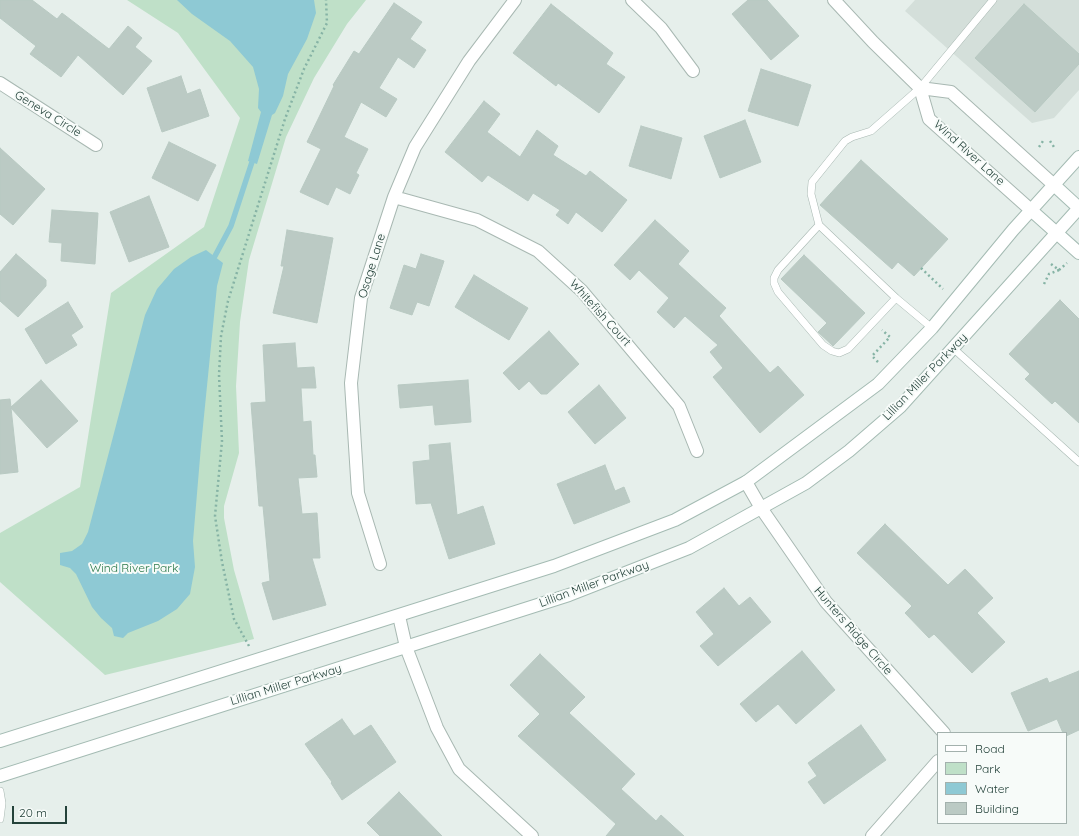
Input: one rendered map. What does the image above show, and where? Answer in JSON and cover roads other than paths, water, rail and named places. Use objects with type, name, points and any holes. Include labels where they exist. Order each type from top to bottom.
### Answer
[{"type":"main road","name":"Osage Lane","points":[[380,564],[358,493],[351,384],[361,298],[394,197],[415,147],[469,61],[515,0]]},
{"type":"main road","points":[[632,0],[661,28],[693,71]]},
{"type":"main road","name":"Wind River Lane","points":[[834,0],[873,42],[920,88],[929,118],[1079,253]]},
{"type":"main road","name":"Geneva Circle","points":[[0,83],[96,145]]},
{"type":"main road","points":[[920,88],[951,92],[1079,208]]},
{"type":"main road","points":[[0,741],[554,566],[675,520],[746,482],[878,384],[932,328],[1013,230],[1079,157]]},
{"type":"main road","name":"Whitefish Court","points":[[394,197],[477,220],[538,251],[582,290],[678,406],[697,451]]},
{"type":"main road","name":"Lillian Miller Parkway","points":[[0,776],[569,595],[682,551],[806,483],[849,451],[900,407],[954,349],[1056,232],[1079,208]]},
{"type":"main road","name":"Hunters Ridge Circle","points":[[746,482],[761,508],[826,602],[943,732]]},
{"type":"main road","points":[[399,616],[406,647],[437,728],[459,769],[532,836]]},
{"type":"main road","points":[[872,836],[937,762]]},
{"type":"lane","points":[[932,328],[896,298],[819,225],[811,194],[812,182],[845,141],[852,136],[871,131],[920,88],[993,0]]},
{"type":"lane","points":[[819,225],[775,274],[774,283],[778,292],[823,345],[832,352],[840,353],[848,349],[896,298]]},
{"type":"lane","points":[[954,349],[1079,462]]},
{"type":"lane","points":[[0,791],[2,803],[0,819]]},
{"type":"water","points":[[177,0],[314,0],[316,13],[307,39],[288,74],[283,96],[275,113],[272,115],[257,164],[248,161],[261,112],[258,108],[259,89],[253,67],[230,41],[192,14]]},
{"type":"water","points":[[206,250],[223,263],[217,286],[201,446],[193,541],[195,567],[190,594],[177,609],[158,621],[128,633],[123,638],[114,636],[112,628],[92,607],[76,574],[70,568],[60,565],[60,553],[72,551],[82,544],[88,532],[145,315],[157,289],[174,269],[191,257]]},
{"type":"waterway","points":[[215,256],[231,226],[252,162]]},
{"type":"park label","name":"Wind River Park","points":[[134,568]]}]
